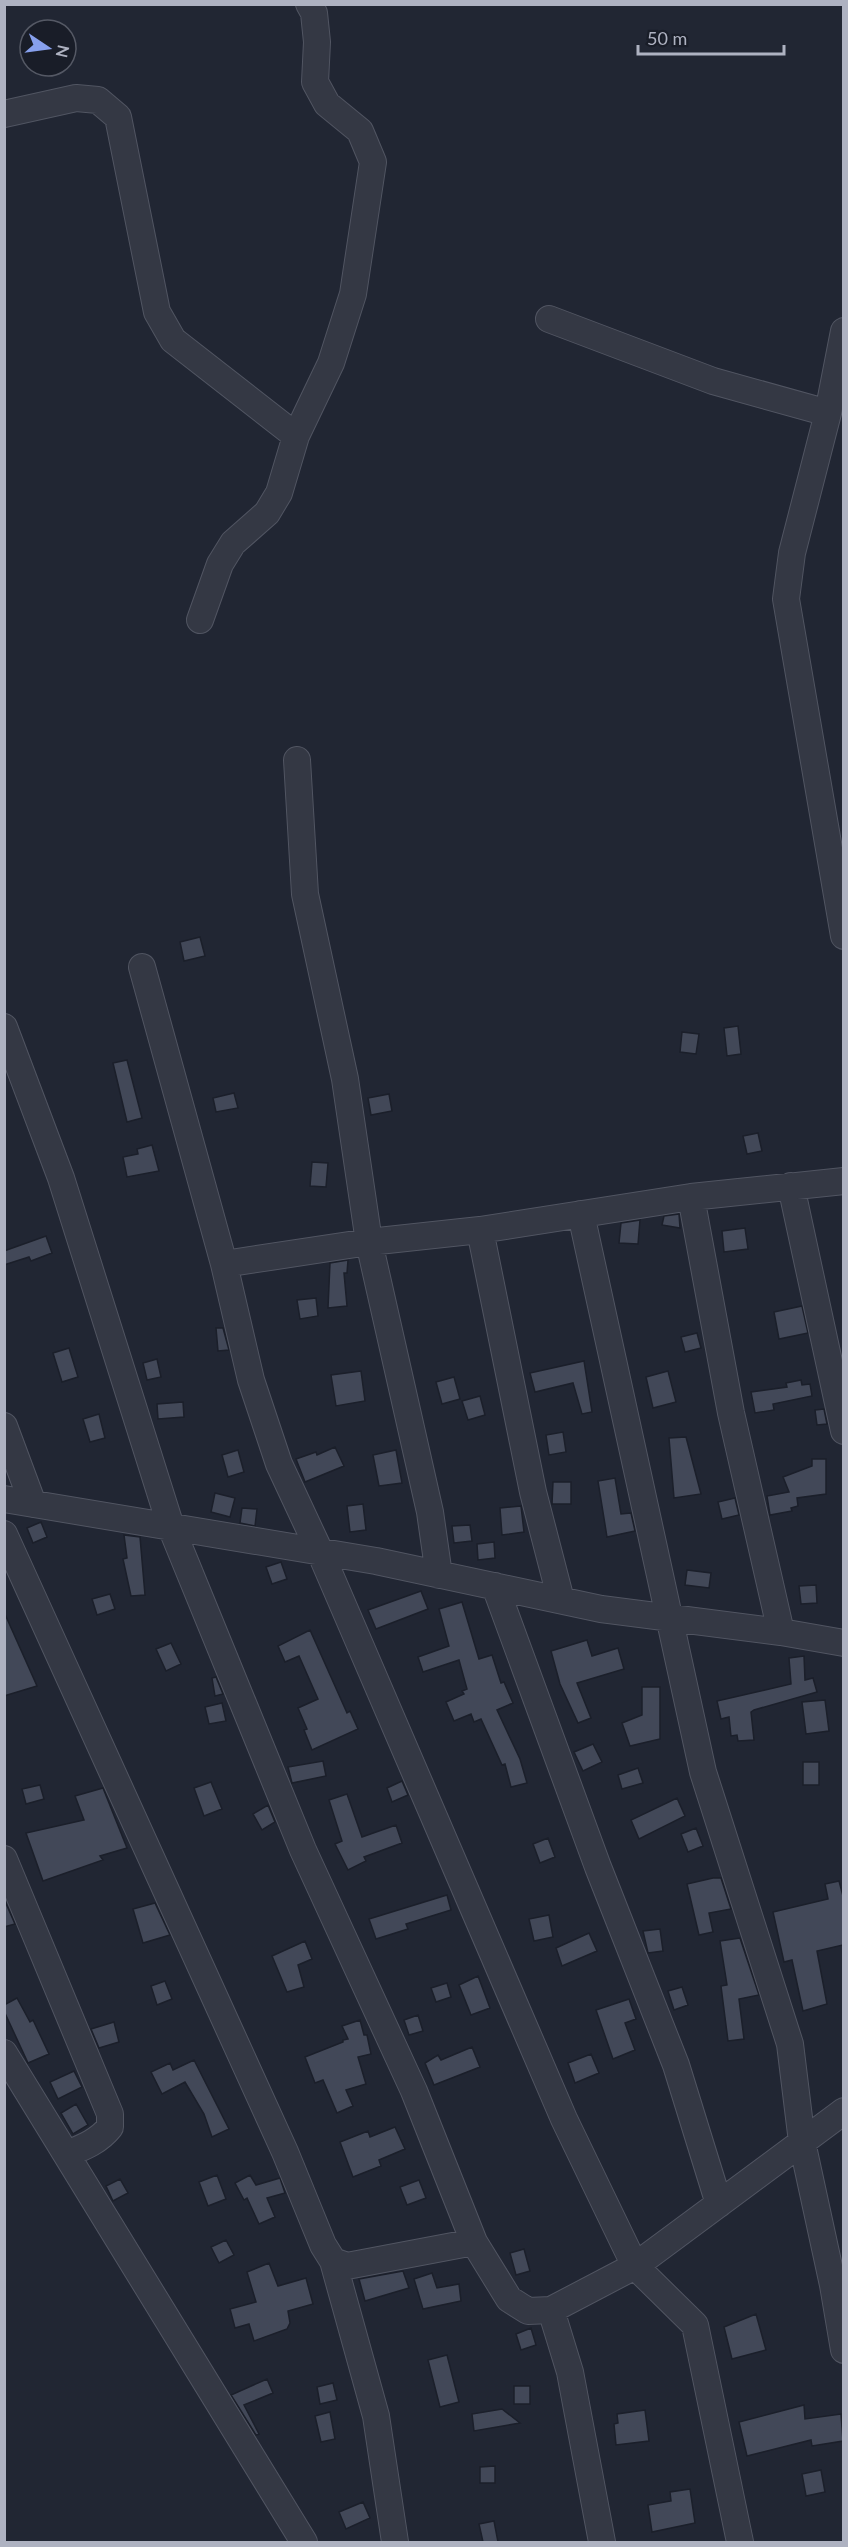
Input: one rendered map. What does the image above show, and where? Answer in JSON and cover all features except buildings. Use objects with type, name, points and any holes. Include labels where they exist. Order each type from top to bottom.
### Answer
[{"type":"street","points":[[200,620],[220,564],[233,543],[267,513],[279,493],[296,436],[331,363],[353,294],[372,162],[360,131],[327,104],[315,82],[317,42],[314,13],[309,4]]},
{"type":"street","points":[[4,114],[76,98],[98,100],[118,117],[157,312],[173,340],[296,436]]},
{"type":"street","points":[[549,318],[713,381],[828,413]]},
{"type":"street","points":[[843,331],[828,413],[792,553],[786,599],[843,936]]},
{"type":"street","points":[[297,760],[305,894],[345,1079],[369,1242],[430,1512],[440,1575]]},
{"type":"street","points":[[142,967],[224,1264],[250,1380],[279,1464],[321,1554],[564,2119],[635,2266],[695,2325],[740,2542]]},
{"type":"street","points":[[4,1027],[61,1178],[171,1527],[303,1850],[414,2091],[474,2242],[509,2299],[528,2311],[551,2310],[635,2266],[843,2111]]},
{"type":"street","points":[[224,1264],[369,1242],[480,1230],[690,1197],[843,1181]]},
{"type":"street","points":[[791,1186],[843,1431]]},
{"type":"street","points":[[690,1197],[731,1413],[781,1632]]},
{"type":"street","points":[[581,1214],[703,1772],[790,2044],[802,2142],[833,2285],[843,2350]]},
{"type":"street","points":[[480,1230],[534,1492],[561,1600]]},
{"type":"street","points":[[4,1426],[33,1504]]},
{"type":"street","points":[[4,1499],[321,1554],[376,1561],[601,1609],[781,1632],[843,1643]]},
{"type":"street","points":[[4,1534],[285,2152],[323,2245],[333,2261],[376,2416],[395,2542]]},
{"type":"street","points":[[495,1586],[598,1867],[676,2065],[718,2204]]},
{"type":"street","points":[[4,1859],[110,2114],[110,2127],[105,2134],[87,2146],[67,2154]]},
{"type":"street","points":[[4,2053],[304,2542]]},
{"type":"street","points":[[333,2261],[348,2266],[474,2242]]},
{"type":"street","points":[[551,2310],[570,2372],[602,2542]]}]
